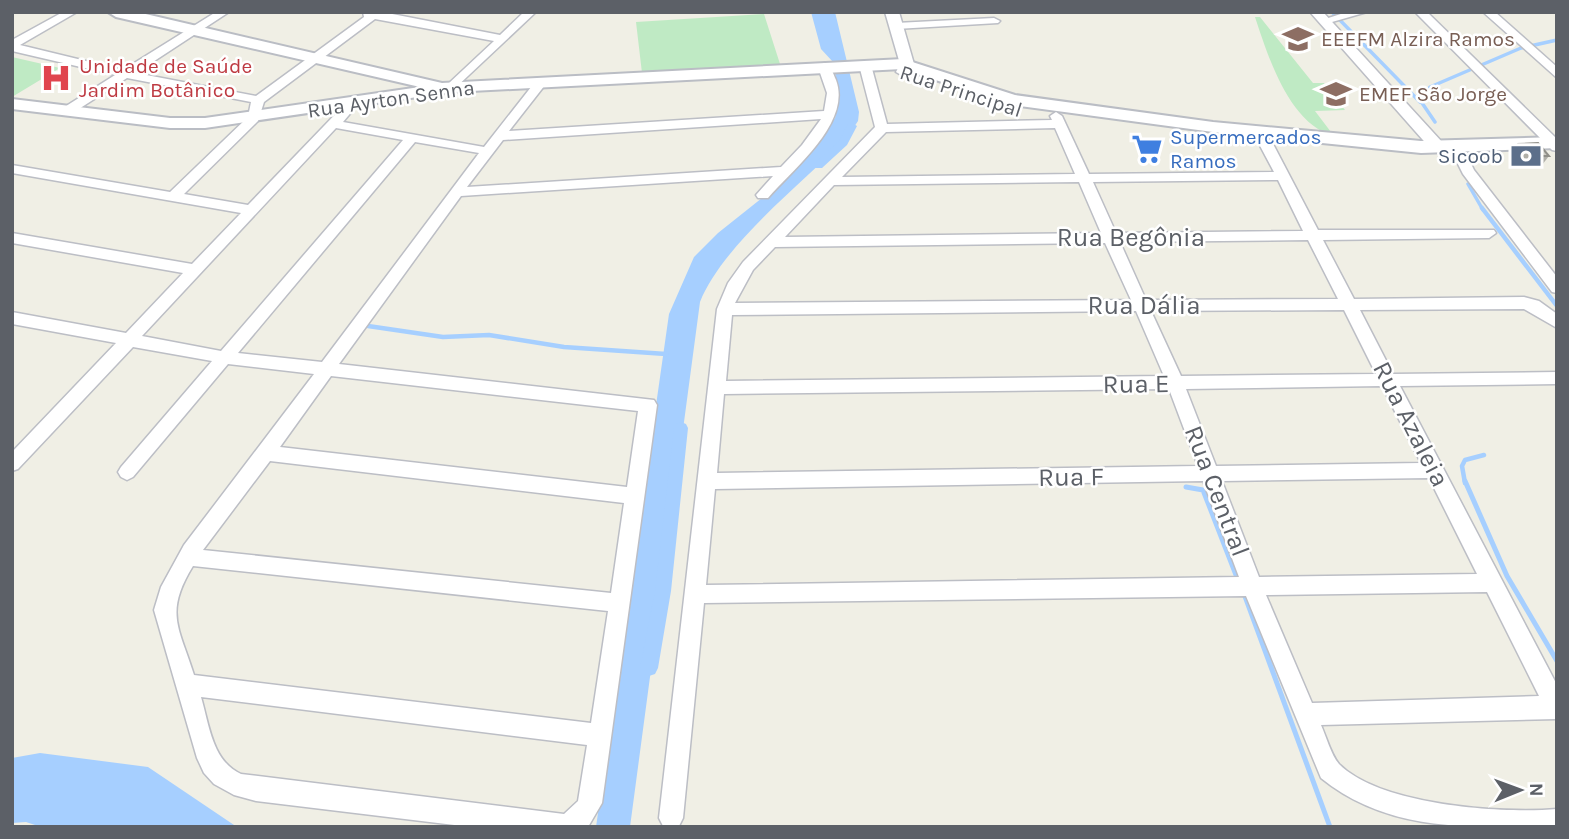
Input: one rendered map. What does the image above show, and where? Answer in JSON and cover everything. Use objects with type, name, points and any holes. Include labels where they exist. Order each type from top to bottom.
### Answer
[{"type":"main road","points":[[116,12],[449,87]]},
{"type":"main road","name":"Rua Principal","points":[[865,65],[905,68],[990,94],[1039,104],[1213,127],[1440,145],[1556,144]]},
{"type":"main road","name":"Rua Ayrton Senna","points":[[12,104],[170,123],[256,109],[353,103],[449,87],[539,85],[865,65]]},
{"type":"main road","name":"Rua Principal","points":[[905,68],[1004,107],[1058,120],[1394,153],[1415,152],[1440,145]]},
{"type":"street","points":[[12,46],[72,12]]},
{"type":"street","points":[[67,111],[224,12]]},
{"type":"street","points":[[449,87],[531,12]]},
{"type":"street","points":[[1320,17],[1362,12]]},
{"type":"street","points":[[1420,12],[1556,144]]},
{"type":"street","points":[[1488,12],[1557,74]]},
{"type":"street","points":[[174,196],[256,109],[370,13],[501,39]]},
{"type":"street","points":[[1320,17],[1440,145],[1468,171],[1557,288]]},
{"type":"street","points":[[905,68],[894,19],[994,21]]},
{"type":"street","points":[[12,46],[256,109]]},
{"type":"street","points":[[865,65],[881,128]]},
{"type":"street","points":[[763,195],[782,171],[809,145],[828,116],[833,92],[828,66]]},
{"type":"street","points":[[12,318],[226,358],[325,371],[648,405],[590,803],[580,819],[564,826],[256,789],[231,783],[213,769],[208,758],[164,610],[167,592],[189,557],[325,371],[498,136],[539,85]]},
{"type":"street","points":[[12,464],[353,103]]},
{"type":"street","points":[[498,136],[828,116]]},
{"type":"street","points":[[671,818],[725,309],[736,283],[881,128],[1058,120]]},
{"type":"street","name":"Rua Central","points":[[1058,120],[1176,384],[1252,585],[1329,770],[1345,786],[1473,822],[1511,825],[1557,821]]},
{"type":"street","points":[[335,124],[487,151]]},
{"type":"street","points":[[127,472],[411,139]]},
{"type":"street","name":"Rua Azaleia","points":[[1265,142],[1556,708]]},
{"type":"street","points":[[12,169],[251,210]]},
{"type":"street","points":[[457,192],[782,171]]},
{"type":"street","points":[[834,181],[1284,176]]},
{"type":"street","name":"Rua Begônia","points":[[773,242],[1489,233]]},
{"type":"street","points":[[12,238],[194,270]]},
{"type":"street","name":"Rua Dália","points":[[725,309],[1524,303],[1533,305],[1557,322]]},
{"type":"street","name":"Rua E","points":[[716,388],[1557,378]]},
{"type":"street","points":[[265,453],[636,495]]},
{"type":"street","name":"Rua F","points":[[707,481],[1212,476],[1435,470]]},
{"type":"street","points":[[189,557],[621,603]]},
{"type":"street","points":[[693,594],[1492,583]]},
{"type":"street","points":[[186,685],[599,735]]},
{"type":"street","points":[[1305,714],[1556,708]]},
{"type":"green space","points":[[764,14],[780,64],[642,73],[636,22]]},
{"type":"green space","points":[[1255,17],[1260,17],[1313,83],[1324,83],[1345,110],[1315,111],[1334,136],[1318,129],[1304,118],[1282,87]]},
{"type":"green space","points":[[12,57],[60,68],[12,97]]},
{"type":"water","points":[[811,12],[835,12],[859,112],[858,121],[846,139],[744,237],[711,281],[700,302],[630,827],[596,827],[669,314],[694,257],[718,233],[762,198],[835,118],[839,98],[833,62],[821,49]]},
{"type":"water","points":[[40,753],[148,767],[237,827],[41,827],[26,822],[12,823],[12,758]]},
{"type":"building","points":[[1538,143],[1549,156],[1531,156],[1519,144]]},
{"type":"waterway","points":[[1332,12],[1420,102]]},
{"type":"waterway","points":[[1435,122],[1420,100],[1430,87],[1521,48],[1557,40]]},
{"type":"waterway","points":[[818,166],[843,143],[852,126]]},
{"type":"waterway","points":[[1468,184],[1483,210]]},
{"type":"waterway","points":[[1482,208],[1557,306]]},
{"type":"waterway","points":[[368,326],[443,337],[489,335],[564,347],[666,354]]},
{"type":"waterway","points":[[649,668],[663,591],[681,428]]},
{"type":"waterway","points":[[1465,483],[1462,466],[1465,460],[1484,455]]},
{"type":"waterway","points":[[1465,481],[1507,576],[1557,661]]},
{"type":"waterway","points":[[1186,487],[1203,490],[1238,580]]},
{"type":"waterway","points":[[1243,591],[1330,827]]},
{"type":"place","name":"EEEFM Alzira Ramos","points":[[1298,39]]},
{"type":"place","name":"Unidade de Saúde Jardim Botânico","points":[[56,78]]},
{"type":"place","name":"EMEF São Jorge","points":[[1336,94]]},
{"type":"place","name":"Supermercados Ramos","points":[[1147,149]]},
{"type":"place","name":"Sicoob","points":[[1526,156]]}]
